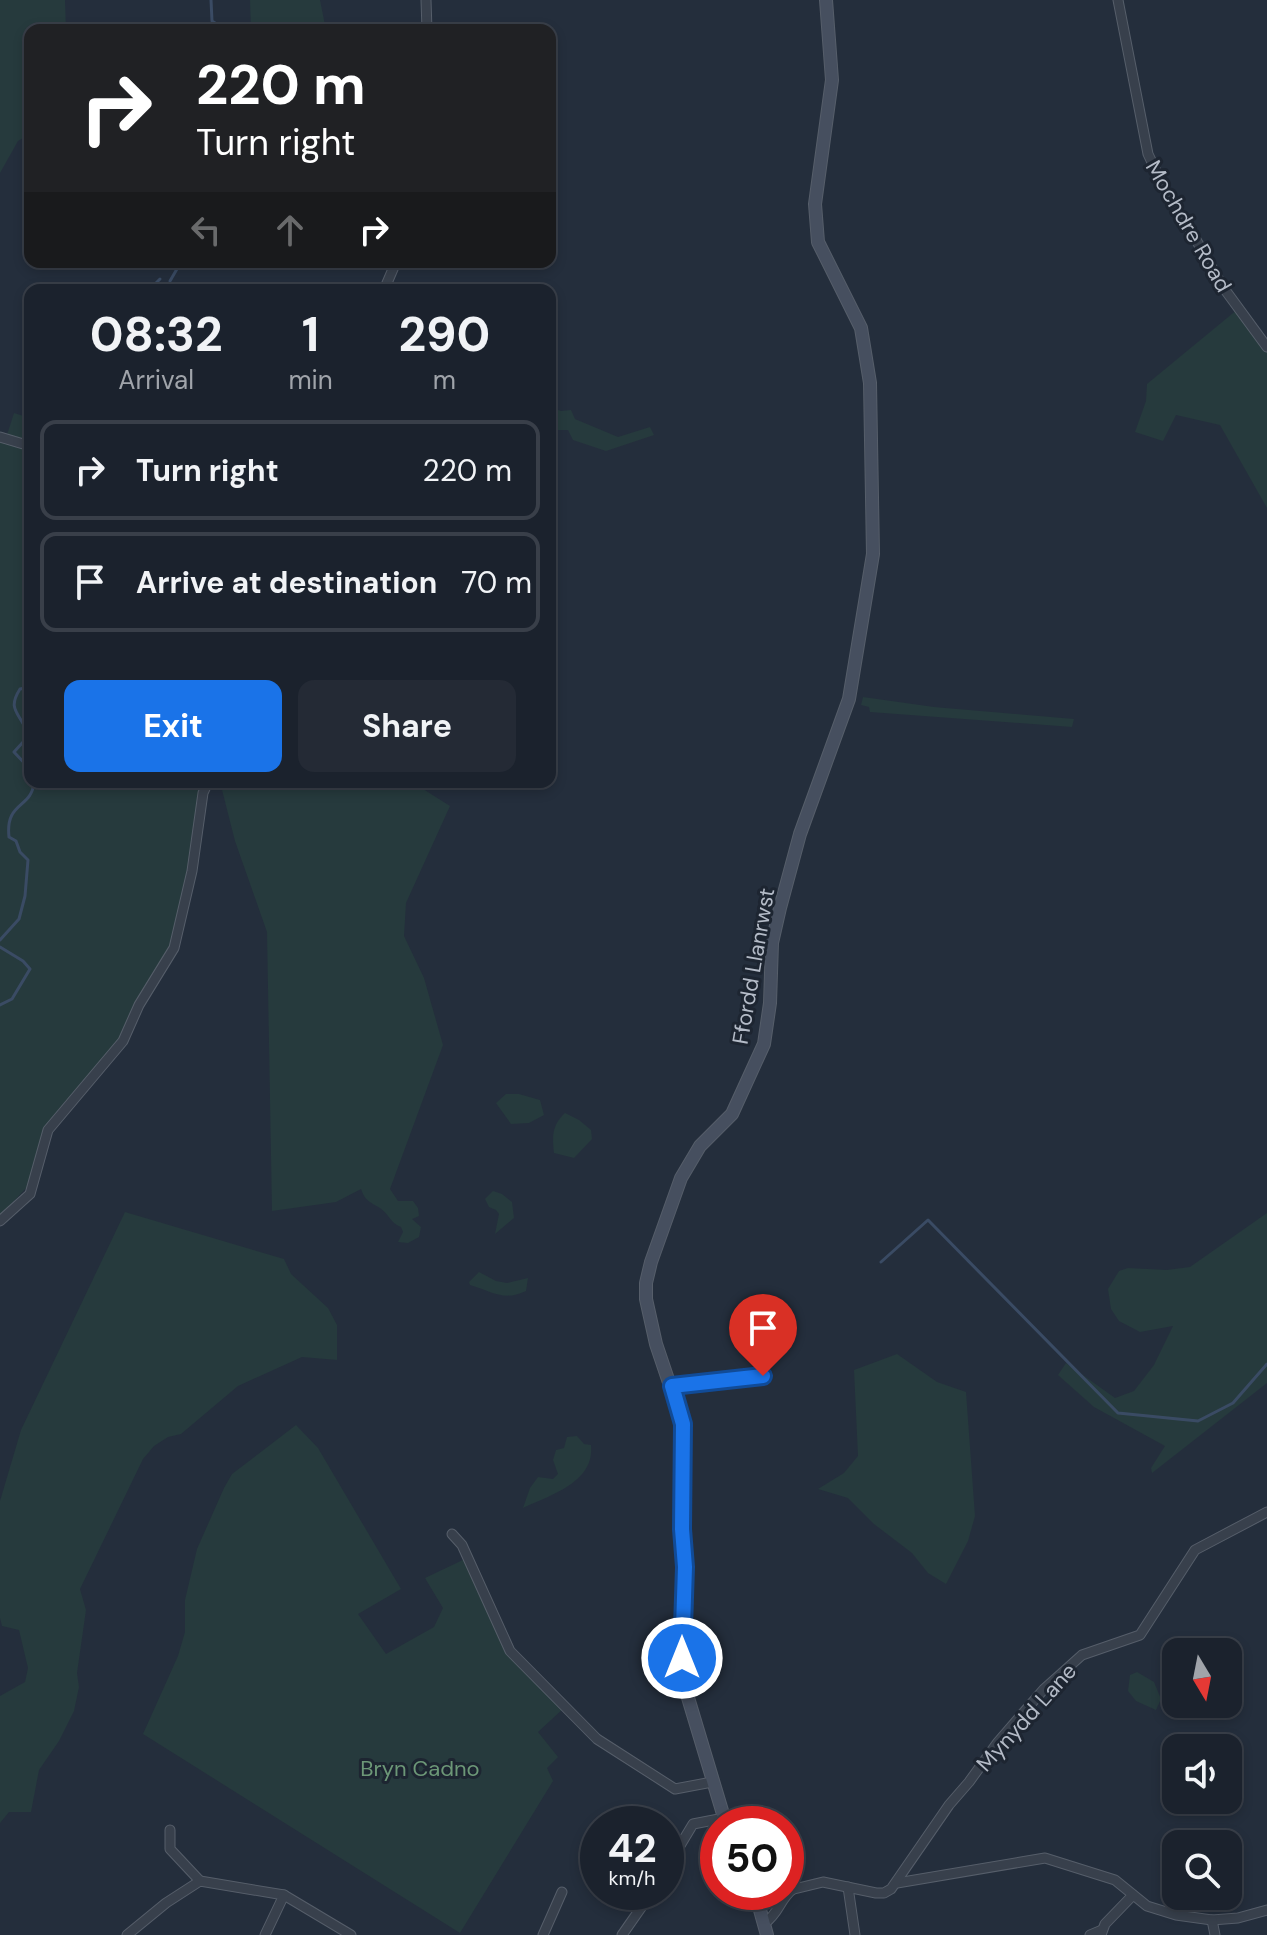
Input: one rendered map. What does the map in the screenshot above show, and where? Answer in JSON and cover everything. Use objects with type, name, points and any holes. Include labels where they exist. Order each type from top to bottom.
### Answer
[{"type":"main road","name":"Ffordd Llanrwst","points":[[720,1806],[683,1681],[683,1424],[656,1344],[646,1299],[651,1262],[689,1163],[700,1146],[732,1114],[764,1044],[770,1003],[772,943],[800,834],[849,699],[873,554],[870,383],[861,328],[818,242],[815,204],[832,80],[826,0]]},
{"type":"street","points":[[426,0],[427,24]]},
{"type":"street","name":"Mochdre Road","points":[[1118,0],[1148,154],[1169,198],[1223,287],[1267,347]]},
{"type":"street","points":[[0,437],[24,444]]},
{"type":"street","points":[[0,1221],[30,1194],[48,1130],[123,1041],[139,1005],[174,948],[192,871],[205,788]]},
{"type":"street","points":[[672,1386],[763,1376]]},
{"type":"street","name":"Mynydd Lane","points":[[897,1883],[949,1805],[1044,1689],[1082,1655],[1140,1635],[1195,1550],[1267,1512]]},
{"type":"street","points":[[452,1534],[462,1545],[510,1651],[597,1739],[675,1789],[712,1782]]},
{"type":"street","points":[[684,1839],[693,1824],[700,1823]]},
{"type":"street","points":[[170,1830],[170,1849],[200,1881],[284,1895],[351,1935]]},
{"type":"street","points":[[804,1887],[823,1882],[884,1893],[897,1883],[1045,1858],[1115,1880],[1156,1909],[1212,1920],[1238,1918],[1267,1910]]},
{"type":"street","points":[[127,1935],[166,1903],[200,1881]]},
{"type":"street","points":[[848,1887],[855,1935]]},
{"type":"street","points":[[543,1935],[562,1892]]},
{"type":"street","points":[[265,1935],[284,1895]]},
{"type":"street","points":[[1090,1935],[1102,1932],[1133,1895]]},
{"type":"street","points":[[622,1935],[639,1910]]},
{"type":"street","points":[[766,1929],[779,1910]]},
{"type":"street","points":[[1212,1920],[1215,1935]]},
{"type":"green space","points":[[0,0],[65,0],[66,24],[24,24],[24,138],[18,141],[0,173]]},
{"type":"green space","points":[[250,0],[320,0],[325,24],[251,24]]},
{"type":"green space","points":[[1238,309],[1267,347],[1267,508],[1220,425],[1176,415],[1163,441],[1135,432],[1146,401],[1147,384]]},
{"type":"green space","points":[[556,409],[571,410],[575,419],[618,437],[650,427],[654,435],[606,451],[573,440],[568,430],[557,430]]},
{"type":"green space","points":[[14,413],[24,416],[24,788],[201,790],[188,875],[171,943],[120,1039],[58,1110],[40,1140],[27,1187],[0,1216],[0,436],[6,438]]},
{"type":"green space","points":[[863,697],[934,707],[1074,719],[1072,727],[870,712],[869,707],[861,705]]},
{"type":"green space","points":[[222,788],[422,788],[450,806],[406,903],[404,936],[424,978],[443,1045],[390,1189],[398,1201],[413,1201],[418,1208],[419,1216],[412,1219],[421,1227],[419,1237],[408,1243],[398,1242],[403,1232],[401,1227],[368,1201],[361,1189],[336,1202],[272,1211],[267,932],[235,841]]},
{"type":"green space","points":[[506,1094],[540,1100],[544,1115],[529,1123],[511,1124],[496,1103]]},
{"type":"green space","points":[[565,1113],[591,1130],[592,1139],[574,1158],[554,1153],[554,1131]]},
{"type":"green space","points":[[493,1191],[512,1202],[514,1218],[495,1234],[499,1214],[489,1207],[485,1199]]},
{"type":"green space","points":[[125,1212],[284,1259],[291,1274],[328,1308],[337,1325],[337,1360],[302,1357],[238,1386],[181,1434],[168,1437],[154,1446],[143,1459],[80,1589],[86,1610],[74,1711],[59,1741],[39,1770],[31,1812],[9,1812],[0,1823],[0,1696],[25,1682],[28,1668],[19,1630],[2,1626],[0,1618],[0,1501],[21,1430]]},
{"type":"green space","points":[[1267,1213],[1267,1383],[1152,1473],[1151,1468],[1165,1446],[1094,1407],[1058,1375],[1066,1363],[1115,1398],[1134,1391],[1154,1365],[1173,1326],[1140,1332],[1119,1321],[1111,1309],[1108,1289],[1119,1271],[1128,1268],[1167,1270],[1190,1267]]},
{"type":"green space","points":[[479,1272],[507,1283],[528,1278],[526,1291],[504,1296],[470,1285],[469,1282]]},
{"type":"green space","points":[[897,1354],[937,1382],[966,1392],[975,1516],[968,1541],[946,1584],[928,1573],[912,1553],[874,1524],[848,1498],[818,1489],[844,1473],[858,1456],[854,1370]]},
{"type":"green space","name":"Bryn Cadno","points":[[296,1425],[318,1448],[401,1589],[358,1614],[386,1654],[434,1627],[443,1608],[425,1578],[467,1558],[510,1651],[565,1707],[538,1732],[558,1757],[547,1768],[553,1781],[460,1933],[143,1734],[178,1656],[185,1632],[185,1600],[197,1549],[224,1488],[232,1474]]},
{"type":"green space","points":[[577,1436],[584,1444],[591,1445],[586,1469],[569,1486],[523,1508],[530,1488],[538,1477],[553,1479],[558,1474],[553,1460],[556,1450],[564,1448],[567,1437]]},
{"type":"green space","points":[[1137,1672],[1154,1682],[1161,1699],[1156,1710],[1136,1701],[1128,1691],[1130,1675]]},
{"type":"waterway","points":[[211,0],[212,21],[217,24]]},
{"type":"waterway","points":[[170,281],[178,268]]},
{"type":"waterway","points":[[155,284],[160,279]]},
{"type":"waterway","points":[[24,688],[20,689],[14,705],[24,725]]},
{"type":"waterway","points":[[24,741],[14,752],[24,763]]},
{"type":"waterway","points":[[0,940],[19,919],[25,896],[28,860],[20,852],[16,841],[9,837],[9,825],[11,817],[29,797],[33,788]]},
{"type":"waterway","points":[[0,947],[30,969],[12,999],[0,1005]]},
{"type":"waterway","points":[[881,1262],[928,1220],[1118,1413],[1198,1421],[1233,1403],[1267,1364]]},
{"type":"route","points":[[682,1658],[685,1567],[682,1529],[683,1424],[672,1386],[763,1376]]}]
